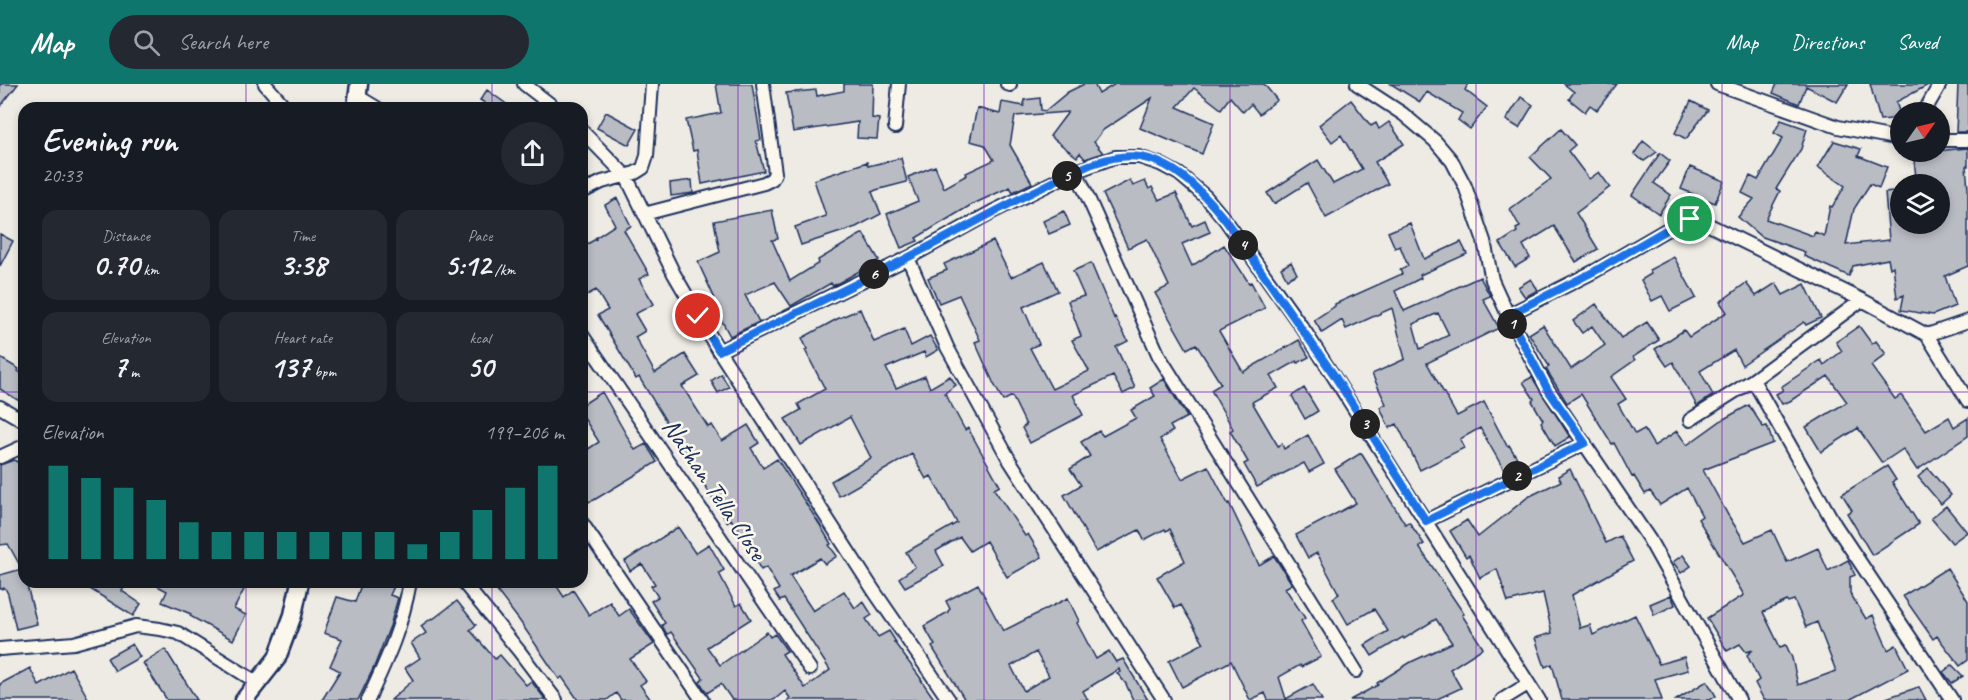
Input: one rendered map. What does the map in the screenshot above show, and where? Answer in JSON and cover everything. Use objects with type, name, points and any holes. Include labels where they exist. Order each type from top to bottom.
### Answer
[{"type":"main road","points":[[244,700],[277,658],[285,639],[298,588]]},
{"type":"street","points":[[265,84],[281,102]]},
{"type":"street","points":[[524,84],[547,102]]},
{"type":"street","points":[[588,189],[643,168],[647,156],[652,84]]},
{"type":"street","points":[[644,214],[765,183],[772,179],[775,173],[763,84]]},
{"type":"street","points":[[895,127],[899,84]]},
{"type":"street","points":[[1357,84],[1403,114],[1435,141],[1452,161],[1484,242],[1492,280],[1508,315],[1548,390],[1649,539],[1739,700]]},
{"type":"street","points":[[1717,84],[1838,127],[1890,137]]},
{"type":"street","points":[[1930,102],[1940,84]]},
{"type":"street","points":[[588,137],[626,176],[674,274],[719,351],[874,591],[949,700]]},
{"type":"street","points":[[1950,140],[1968,140]]},
{"type":"street","points":[[719,351],[908,258],[992,212],[1076,171],[1115,157],[1139,157],[1160,164],[1179,174],[1206,197],[1226,221],[1312,342],[1539,700]]},
{"type":"street","points":[[1076,171],[1159,356],[1356,671]]},
{"type":"street","points":[[1508,315],[1595,271],[1678,223],[1690,219],[1701,221],[1862,300],[1927,335],[1968,401]]},
{"type":"street","points":[[908,258],[947,347],[1010,461],[1164,700]]},
{"type":"street","points":[[1690,420],[1753,380],[1862,300]]},
{"type":"street","points":[[1927,335],[1968,321]]},
{"type":"street","name":"Nathan Tella Close","points":[[588,344],[810,669]]},
{"type":"street","points":[[1753,380],[1835,525],[1952,700]]},
{"type":"street","points":[[0,407],[18,418]]},
{"type":"street","points":[[1426,521],[1585,443]]},
{"type":"street","points":[[0,457],[18,449]]},
{"type":"street","points":[[588,532],[702,700]]},
{"type":"street","points":[[368,700],[396,639],[409,588]]},
{"type":"street","points":[[468,588],[556,700]]},
{"type":"street","points":[[0,649],[74,643],[136,626],[160,629],[178,633],[258,683]]},
{"type":"street","points":[[1502,700],[1528,684]]},
{"type":"building","points":[[0,84],[18,84],[0,107]]},
{"type":"building","points":[[716,84],[752,84],[761,140],[756,141],[764,171],[702,184],[697,150],[693,151],[686,120],[721,113]]},
{"type":"building","points":[[844,84],[873,84],[872,118],[879,119],[877,139],[857,138],[858,122],[793,132],[786,93],[816,90],[817,96],[844,91]]},
{"type":"building","points":[[1084,84],[1094,84],[1099,94],[1115,84],[1264,84],[1277,100],[1259,114],[1251,104],[1243,112],[1230,97],[1221,109],[1194,88],[1177,107],[1214,123],[1202,154],[1140,128],[1152,98],[1103,130],[1094,142],[1103,153],[1085,159],[1080,153],[1077,157],[1050,136],[1068,112],[1015,116],[1010,145],[1032,183],[1013,192],[1010,187],[971,205],[916,238],[918,241],[901,248],[887,214],[918,201],[908,177],[935,166],[944,188],[967,175],[966,173],[994,160],[985,145],[970,141],[977,108],[1000,114],[1002,102],[1024,106],[1024,100],[1040,98],[1041,110],[1045,111],[1068,92]]},
{"type":"building","points":[[1391,84],[1468,84],[1465,90],[1487,107],[1470,129],[1458,120],[1462,113],[1427,92],[1420,102]]},
{"type":"building","points":[[1564,84],[1617,84],[1597,110],[1590,105],[1585,112],[1569,99],[1574,92]]},
{"type":"building","points":[[1777,84],[1848,84],[1837,102],[1806,86],[1799,104],[1773,93]]},
{"type":"building","points":[[1870,84],[1930,84],[1896,102],[1890,102],[1890,119],[1880,120]]},
{"type":"building","points":[[1958,85],[1968,85],[1968,132],[1956,132]]},
{"type":"building","points":[[487,90],[504,102],[483,102],[480,100]]},
{"type":"building","points":[[1521,97],[1533,105],[1519,128],[1506,120]]},
{"type":"building","points":[[1351,100],[1371,126],[1376,123],[1379,129],[1389,122],[1404,144],[1375,162],[1388,184],[1326,218],[1307,183],[1274,204],[1267,193],[1318,160],[1333,184],[1362,169],[1341,135],[1332,142],[1319,125]]},
{"type":"building","points":[[1691,101],[1708,110],[1686,139],[1675,133]]},
{"type":"building","points":[[606,112],[638,129],[629,145],[597,128]]},
{"type":"building","points":[[1781,120],[1807,129],[1801,149],[1776,189],[1780,191],[1766,219],[1813,236],[1815,232],[1824,236],[1830,206],[1832,207],[1845,186],[1818,167],[1834,141],[1861,149],[1858,156],[1887,167],[1879,188],[1870,184],[1854,209],[1846,245],[1889,240],[1885,193],[1890,192],[1890,234],[1950,234],[1950,174],[1916,174],[1914,162],[1950,162],[1950,150],[1968,148],[1968,166],[1966,166],[1968,266],[1945,276],[1955,306],[1933,315],[1901,310],[1904,295],[1897,298],[1893,266],[1890,268],[1888,259],[1853,266],[1849,276],[1804,256],[1805,252],[1760,236],[1738,217],[1754,199],[1742,193],[1750,176],[1758,180],[1783,138],[1774,133]]},
{"type":"building","points":[[1561,129],[1575,145],[1568,151],[1589,179],[1599,172],[1610,187],[1576,213],[1598,249],[1576,262],[1554,226],[1523,245],[1530,258],[1515,267],[1500,243],[1517,232],[1516,229],[1520,227],[1510,209],[1551,179],[1530,157]]},
{"type":"building","points":[[1643,141],[1657,152],[1644,161],[1634,154]]},
{"type":"building","points":[[1660,153],[1670,161],[1654,183],[1671,195],[1659,214],[1632,195]]},
{"type":"building","points":[[901,158],[907,182],[872,192],[881,214],[856,227],[801,245],[795,227],[826,216],[814,180],[867,162],[868,166]]},
{"type":"building","points":[[1690,167],[1724,181],[1715,203],[1681,189]]},
{"type":"building","points":[[692,180],[693,193],[671,196],[670,183]]},
{"type":"building","points":[[1130,180],[1133,186],[1145,181],[1149,189],[1152,187],[1159,200],[1176,193],[1192,226],[1205,220],[1210,232],[1182,244],[1192,266],[1224,245],[1249,283],[1251,282],[1265,308],[1219,331],[1243,372],[1299,340],[1309,357],[1271,376],[1278,388],[1252,402],[1278,446],[1282,444],[1284,449],[1308,435],[1324,464],[1309,472],[1304,463],[1257,487],[1244,464],[1248,462],[1230,431],[1233,429],[1211,390],[1221,384],[1196,344],[1187,349],[1155,293],[1169,286],[1147,239],[1128,248],[1103,194]]},
{"type":"building","points":[[617,198],[631,226],[624,230],[649,274],[639,279],[654,304],[635,314],[645,331],[635,337],[655,373],[685,354],[699,376],[682,386],[708,427],[712,425],[722,441],[748,425],[759,443],[751,448],[763,468],[777,459],[831,544],[829,545],[837,556],[825,564],[820,558],[790,576],[813,611],[844,591],[855,608],[863,601],[872,615],[866,619],[878,637],[889,631],[896,642],[894,642],[935,700],[788,700],[790,698],[785,691],[774,700],[732,700],[721,684],[707,693],[700,682],[703,678],[671,632],[666,633],[662,625],[665,623],[651,601],[658,597],[651,586],[655,584],[642,564],[630,571],[625,561],[678,527],[695,553],[709,544],[724,570],[719,573],[736,606],[741,603],[751,619],[707,647],[720,665],[767,632],[770,637],[775,634],[787,651],[782,654],[805,688],[830,670],[784,599],[780,601],[774,592],[779,589],[766,567],[761,570],[752,555],[754,554],[731,519],[727,522],[639,377],[636,379],[598,315],[608,310],[596,290],[588,294],[588,244],[615,225],[605,205]]},
{"type":"building","points":[[772,210],[778,239],[772,240],[790,281],[819,263],[818,260],[863,233],[879,260],[833,286],[831,283],[791,306],[775,282],[745,295],[759,322],[730,336],[710,299],[714,297],[698,262],[720,252],[714,221]]},
{"type":"building","points":[[1064,211],[1070,225],[1049,234],[1043,221]]},
{"type":"building","points":[[1410,223],[1424,259],[1461,242],[1467,254],[1420,275],[1421,278],[1395,291],[1404,311],[1480,277],[1490,296],[1483,299],[1499,328],[1427,363],[1457,416],[1484,402],[1507,446],[1509,445],[1519,461],[1504,470],[1480,428],[1460,439],[1464,448],[1420,470],[1397,424],[1389,428],[1380,407],[1386,404],[1372,374],[1405,359],[1392,308],[1346,329],[1342,320],[1322,333],[1314,320],[1335,304],[1402,274],[1400,270],[1408,266],[1400,246],[1395,248],[1388,232]],"holes":[[[1438,313],[1449,335],[1420,349],[1413,324]]]},
{"type":"building","points":[[0,234],[13,241],[0,266]]},
{"type":"building","points":[[993,241],[1011,277],[1044,262],[1058,291],[1023,307],[1039,344],[1030,348],[1052,389],[1089,371],[1072,340],[1081,336],[1068,301],[1084,296],[1073,271],[1091,263],[1114,318],[1128,341],[1116,347],[1135,388],[1123,394],[1113,376],[1073,395],[1083,415],[1030,443],[1022,428],[1026,425],[1012,396],[1003,401],[993,382],[975,342],[980,340],[959,295],[939,303],[928,278],[947,270],[944,264]]},
{"type":"building","points":[[1674,257],[1696,298],[1670,311],[1662,296],[1652,301],[1641,280],[1651,274],[1649,270]]},
{"type":"building","points":[[1291,262],[1297,274],[1287,279],[1281,268]]},
{"type":"building","points":[[1531,279],[1538,290],[1525,297],[1518,287]]},
{"type":"building","points":[[1746,283],[1756,296],[1776,283],[1783,295],[1805,284],[1821,318],[1806,325],[1804,322],[1742,365],[1734,350],[1700,371],[1713,395],[1697,406],[1673,362],[1667,366],[1655,349],[1684,330],[1689,337],[1727,312],[1720,302]]},
{"type":"building","points":[[1596,304],[1621,338],[1647,322],[1659,340],[1633,357],[1635,360],[1611,377],[1626,399],[1618,404],[1635,434],[1644,429],[1654,446],[1677,431],[1687,445],[1722,420],[1749,405],[1763,427],[1767,426],[1773,443],[1703,470],[1728,515],[1745,542],[1772,530],[1787,562],[1818,548],[1828,571],[1848,560],[1855,575],[1850,577],[1850,593],[1866,619],[1873,615],[1888,650],[1896,645],[1908,669],[1849,700],[1764,700],[1755,683],[1759,680],[1747,655],[1753,650],[1746,652],[1740,644],[1727,651],[1707,618],[1744,595],[1698,519],[1702,516],[1687,488],[1660,505],[1650,491],[1645,494],[1581,394],[1567,403],[1546,369],[1549,366],[1529,334],[1543,325],[1571,369],[1605,345],[1592,326],[1582,333],[1573,321]],"holes":[[[1794,600],[1806,627],[1817,622],[1836,671],[1798,685],[1792,658],[1786,645],[1780,647],[1763,612]]]},
{"type":"building","points":[[860,309],[874,342],[904,329],[911,346],[930,336],[938,350],[926,357],[924,352],[886,368],[896,388],[925,376],[930,388],[950,376],[956,385],[945,393],[965,430],[968,428],[1000,486],[994,489],[1025,536],[1028,534],[1042,557],[1007,577],[986,541],[970,551],[960,537],[936,551],[944,566],[905,587],[899,578],[915,567],[906,552],[957,523],[931,476],[926,479],[912,454],[839,496],[831,481],[871,458],[850,417],[801,445],[785,419],[801,410],[798,404],[825,389],[805,350],[807,349],[802,338]]},
{"type":"building","points":[[1859,326],[1872,344],[1876,341],[1886,354],[1871,366],[1895,399],[1901,395],[1926,431],[1949,417],[1954,427],[1968,418],[1968,436],[1917,470],[1903,449],[1882,463],[1858,428],[1821,452],[1806,427],[1847,402],[1828,376],[1782,404],[1776,394],[1783,390],[1781,387],[1821,360],[1824,365],[1842,351],[1836,342]]},
{"type":"building","points":[[0,358],[18,368],[18,400],[0,389]]},
{"type":"building","points":[[721,374],[729,387],[718,393],[711,381]]},
{"type":"building","points":[[1532,377],[1570,437],[1555,446],[1541,422],[1543,420],[1532,401],[1534,399],[1523,382]]},
{"type":"building","points":[[1164,379],[1187,417],[1170,426],[1173,431],[1160,439],[1182,479],[1208,466],[1259,565],[1274,556],[1292,584],[1285,588],[1305,618],[1301,621],[1321,657],[1301,667],[1300,665],[1279,677],[1286,699],[1313,684],[1322,700],[1268,700],[1265,693],[1250,700],[1231,661],[1182,687],[1169,661],[1204,643],[1181,605],[1175,608],[1157,577],[1185,561],[1170,529],[1166,531],[1165,529],[1144,540],[1139,530],[1096,552],[1064,495],[1081,485],[1070,469],[1090,456],[1081,442],[1099,431],[1103,436],[1136,418],[1131,410],[1155,396],[1150,388]]},
{"type":"building","points":[[1304,388],[1318,411],[1305,419],[1292,396]]},
{"type":"building","points":[[602,392],[635,450],[646,444],[657,462],[588,502],[588,449],[599,442],[588,425],[588,401]]},
{"type":"building","points":[[1361,453],[1405,524],[1409,522],[1424,544],[1419,547],[1464,614],[1462,615],[1483,648],[1450,669],[1461,688],[1435,700],[1350,700],[1378,685],[1377,683],[1411,662],[1452,643],[1436,619],[1372,656],[1365,645],[1388,631],[1374,609],[1348,624],[1333,598],[1339,594],[1317,553],[1308,558],[1296,535],[1356,503],[1335,469]]},
{"type":"building","points":[[14,460],[18,462],[18,562],[8,544],[0,545],[0,465]]},
{"type":"building","points":[[1887,466],[1896,480],[1892,482],[1919,524],[1872,555],[1847,513],[1852,510],[1842,494]]},
{"type":"building","points":[[1928,468],[1951,495],[1941,504],[1918,477]]},
{"type":"building","points":[[1570,469],[1606,543],[1620,536],[1633,561],[1572,595],[1580,628],[1590,625],[1593,635],[1635,615],[1659,664],[1684,657],[1688,670],[1655,679],[1662,700],[1562,700],[1552,664],[1545,667],[1535,638],[1552,633],[1543,593],[1508,602],[1497,569],[1480,578],[1469,555],[1466,557],[1450,531],[1467,520],[1478,537],[1528,497],[1561,481],[1558,476]]},
{"type":"building","points":[[1946,506],[1967,532],[1952,543],[1931,518]]},
{"type":"building","points":[[1683,555],[1691,566],[1681,573],[1673,562]]},
{"type":"building","points":[[1947,568],[1968,601],[1968,660],[1960,666],[1937,636],[1933,639],[1903,596]]},
{"type":"building","points":[[18,570],[18,588],[28,588],[37,624],[16,629],[8,594],[5,588],[0,589],[0,575]]},
{"type":"building","points":[[978,584],[1003,631],[1068,598],[1079,621],[1077,623],[1096,659],[1109,651],[1117,664],[1116,662],[1123,659],[1148,700],[1133,700],[1126,684],[1117,673],[1120,672],[1119,669],[1083,691],[1088,700],[965,700],[932,647],[935,645],[924,626],[948,612],[950,609],[946,601]],"holes":[[[1036,652],[1049,676],[1024,691],[1011,666]]]},
{"type":"building","points":[[89,588],[124,588],[122,591],[141,604],[133,616]]},
{"type":"building","points":[[161,588],[245,588],[234,609],[246,615],[233,640],[190,616],[191,614],[162,602],[167,591]]},
{"type":"building","points":[[360,588],[393,588],[390,595],[398,598],[374,667],[358,700],[322,700],[340,671],[330,666],[342,639],[324,633],[337,597],[355,602]]},
{"type":"building","points":[[495,588],[558,588],[564,597],[573,590],[589,615],[610,602],[619,616],[629,609],[654,644],[630,659],[646,681],[640,685],[651,700],[621,700],[616,693],[607,700],[578,700],[562,677],[559,679]]},
{"type":"building","points":[[1671,595],[1675,605],[1654,615],[1650,604]]},
{"type":"building","points":[[457,601],[476,625],[470,630],[495,659],[500,655],[526,685],[531,681],[546,700],[391,700],[413,680],[405,668],[420,658],[411,643],[426,633],[421,626]]},
{"type":"building","points":[[132,644],[140,657],[115,671],[107,658]]},
{"type":"building","points":[[165,649],[197,700],[167,700],[143,663]]},
{"type":"building","points":[[1952,665],[1963,676],[1952,683],[1943,672]]},
{"type":"building","points":[[30,668],[39,686],[71,668],[89,700],[0,700],[0,684]]},
{"type":"building","points":[[1707,681],[1716,696],[1710,700],[1676,700]]},
{"type":"building","points":[[1919,687],[1926,700],[1886,700],[1886,698]]},
{"type":"route","points":[[698,316],[719,351],[908,258],[992,212],[1076,171],[1115,157],[1139,157],[1179,174],[1206,197],[1226,221],[1334,375],[1426,521],[1585,443],[1548,390],[1508,315],[1595,271],[1678,223],[1690,219]]}]
